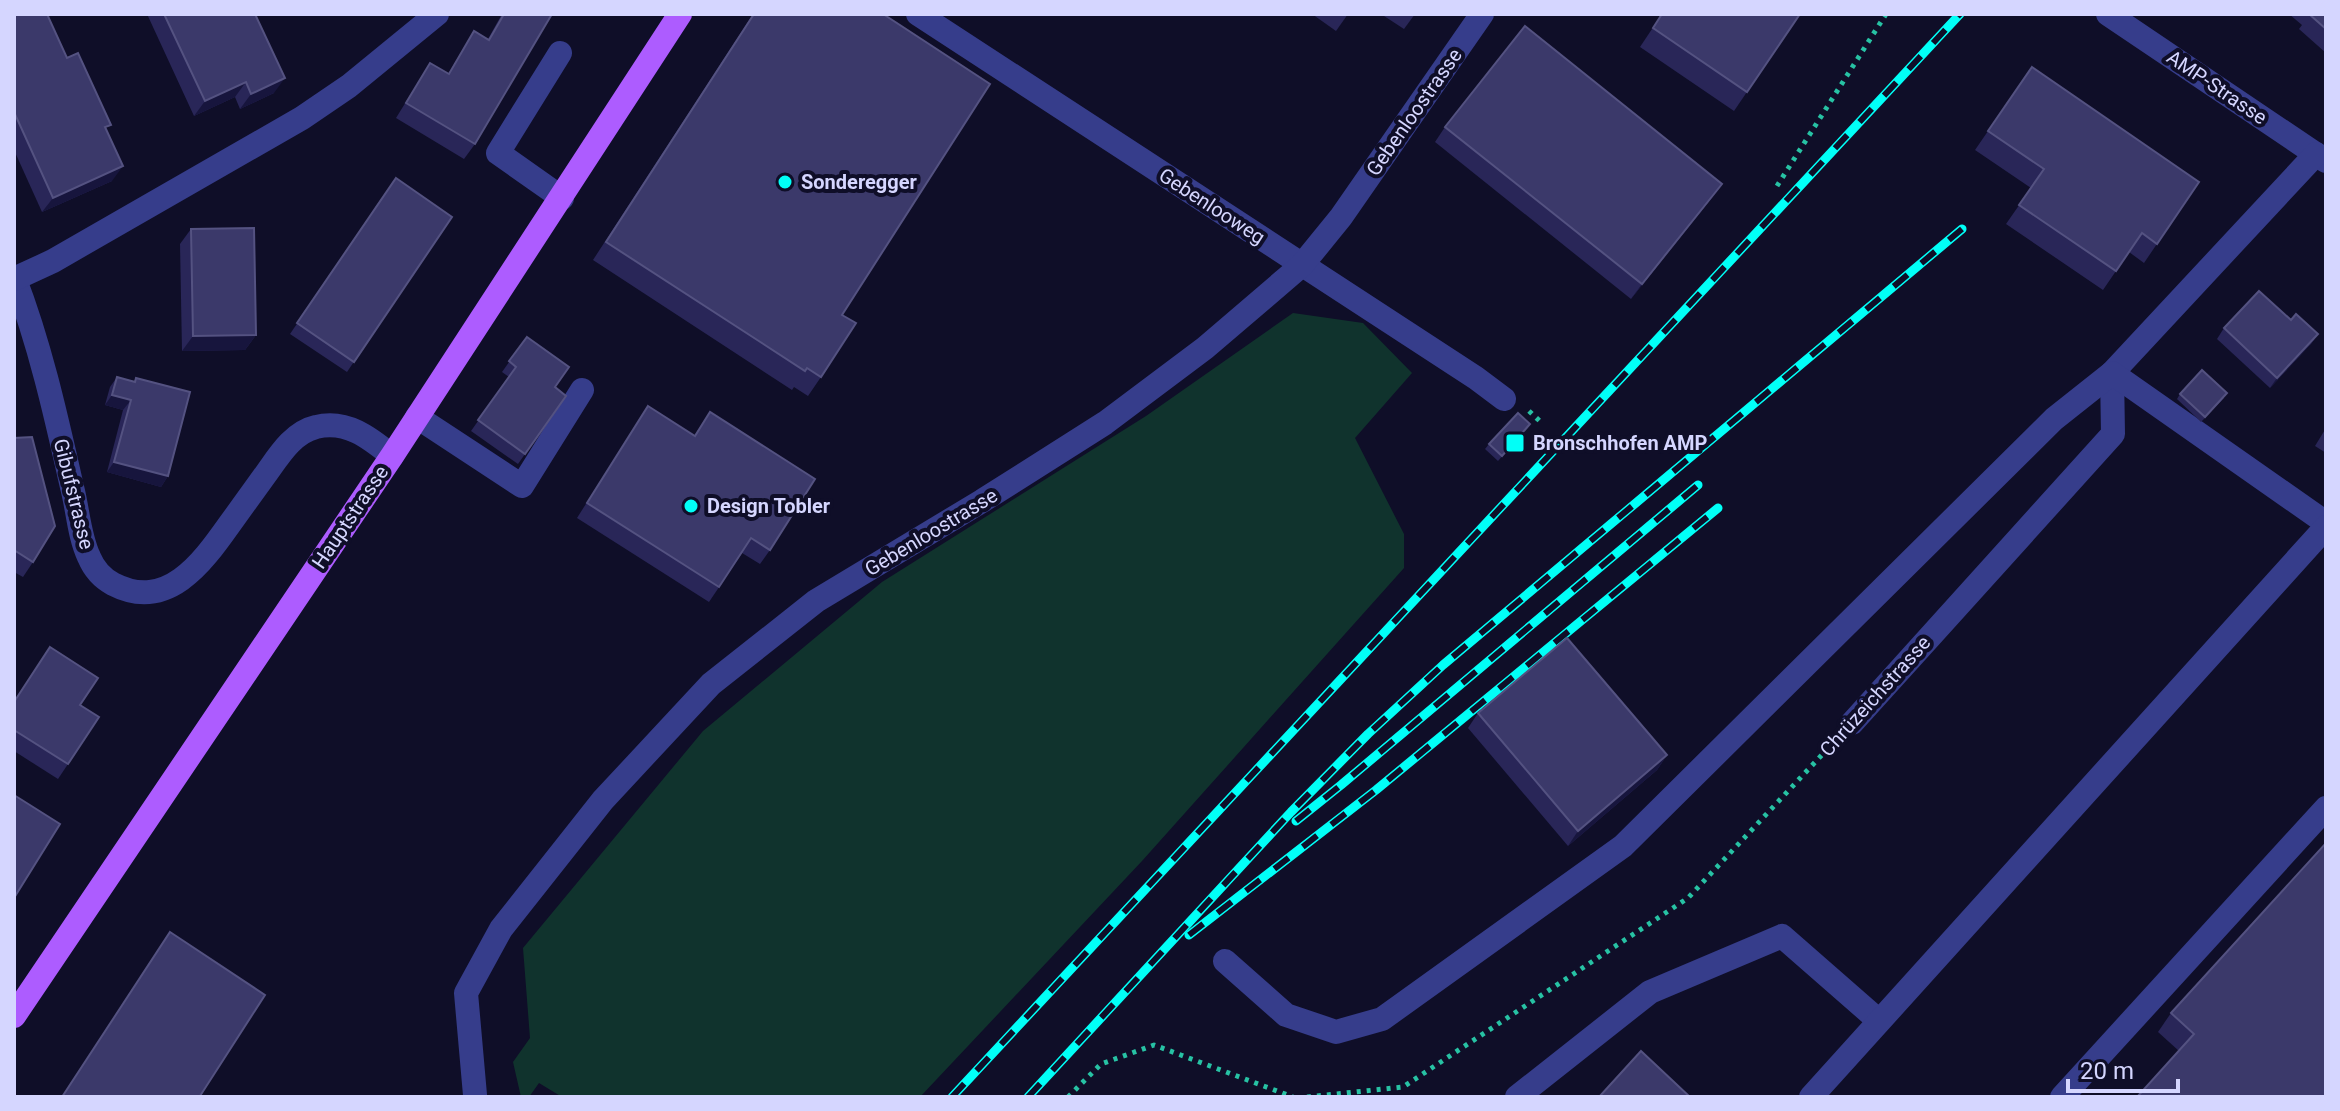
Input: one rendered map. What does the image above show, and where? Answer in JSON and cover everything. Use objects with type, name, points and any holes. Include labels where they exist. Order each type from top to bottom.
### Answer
[{"type":"main road","name":"Hauptstrasse","points":[[14,1016],[392,456],[680,14]]},
{"type":"street","points":[[14,278],[53,261],[302,118],[349,86],[437,14]]},
{"type":"street","name":"Gebenlooweg","points":[[918,14],[1504,399]]},
{"type":"street","name":"Gebenloostrasse","points":[[475,1096],[466,993],[501,929],[603,800],[711,684],[816,601],[1105,423],[1205,348],[1302,265],[1341,217],[1482,14]]},
{"type":"street","name":"AMP-Strasse","points":[[2108,14],[2321,158]]},
{"type":"street","points":[[560,53],[498,153],[562,198]]},
{"type":"street","points":[[1225,961],[1286,1015],[1336,1032],[1382,1019],[1623,846],[2054,419],[2112,373],[2321,158]]},
{"type":"street","name":"Gibufstrasse","points":[[14,278],[32,327],[84,545],[95,568],[106,580],[137,591],[158,590],[175,584],[192,572],[207,557],[280,454],[307,430],[343,426],[371,439],[392,456]]},
{"type":"street","points":[[1811,1097],[2326,525],[2112,373]]},
{"type":"street","name":"Chrüzeichstrasse","points":[[1852,723],[2113,434],[2112,373]]},
{"type":"street","points":[[417,417],[522,486],[582,390]]},
{"type":"street","points":[[2062,1097],[2326,808]]},
{"type":"street","points":[[1517,1097],[1650,992],[1782,936],[1878,1020]]},
{"type":"path","points":[[1777,186],[1886,14]]},
{"type":"path","name":"Chrüzeichstrasse","points":[[1307,1097],[1403,1087],[1688,898],[1852,723]]},
{"type":"path","points":[[1068,1097],[1101,1064],[1154,1045],[1293,1097]]},
{"type":"green space","points":[[1293,313],[1363,323],[1412,373],[1355,438],[1404,534],[1404,568],[1142,861],[920,1097],[562,1097],[539,1083],[529,1097],[521,1097],[513,1062],[530,1038],[523,948],[703,731],[882,582],[1146,416]]},
{"type":"building","points":[[14,14],[47,14],[67,58],[78,53],[111,125],[105,127],[123,166],[53,198],[14,112]]},
{"type":"building","points":[[164,14],[255,14],[285,78],[251,94],[246,82],[205,101]]},
{"type":"building","points":[[504,14],[552,14],[475,144],[406,103],[430,63],[449,74],[474,31],[489,40]]},
{"type":"building","name":"Sonderegger","points":[[754,14],[883,14],[990,84],[842,315],[856,323],[821,377],[807,368],[805,371],[606,242]]},
{"type":"building","points":[[1662,14],[1800,14],[1747,92],[1653,28]]},
{"type":"building","points":[[2309,14],[2326,14],[2326,29]]},
{"type":"building","points":[[1525,26],[1722,184],[1642,284],[1445,127]]},
{"type":"building","points":[[2032,67],[2199,182],[2157,244],[2142,233],[2116,271],[2019,205],[2044,169],[1988,131]]},
{"type":"building","points":[[396,178],[452,217],[354,362],[297,323]]},
{"type":"building","points":[[254,228],[256,335],[193,336],[191,229]]},
{"type":"building","points":[[2259,291],[2291,320],[2296,314],[2318,334],[2277,378],[2224,328]]},
{"type":"building","points":[[527,337],[569,367],[555,387],[566,396],[525,454],[478,420],[516,367],[509,361]]},
{"type":"building","points":[[2202,370],[2227,393],[2205,417],[2180,394]]},
{"type":"building","points":[[117,377],[135,382],[136,378],[190,392],[168,476],[114,462],[131,400],[112,395]]},
{"type":"building","name":"Design Tobler","points":[[648,406],[695,436],[710,412],[815,479],[770,550],[751,538],[719,587],[587,503]]},
{"type":"building","points":[[1518,413],[1530,424],[1502,456],[1489,444]]},
{"type":"building","points":[[32,437],[55,526],[33,562],[14,550],[14,438]]},
{"type":"building","points":[[1567,638],[1667,755],[1578,831],[1478,713]]},
{"type":"building","points":[[50,647],[98,678],[80,705],[99,717],[68,764],[14,730],[14,702]]},
{"type":"building","points":[[14,795],[60,824],[14,898]]},
{"type":"building","points":[[2326,843],[2326,1097],[2137,1097],[2194,1034],[2171,1013]]},
{"type":"building","points":[[170,932],[265,995],[201,1097],[62,1097]]},
{"type":"building","points":[[1641,1051],[1690,1097],[1599,1097]]},
{"type":"railway","points":[[952,1097],[1960,14]]},
{"type":"railway","points":[[1028,1097],[1291,812],[1368,734],[1443,665],[1962,229]]},
{"type":"railway","points":[[1296,821],[1698,485]]},
{"type":"railway","points":[[1189,935],[1376,790],[1718,508]]},
{"type":"place","name":"Sonderegger","points":[[785,182]]},
{"type":"place","name":"Bronschhofen AMP","points":[[1515,443]]},
{"type":"place","name":"Design Tobler","points":[[691,506]]}]
